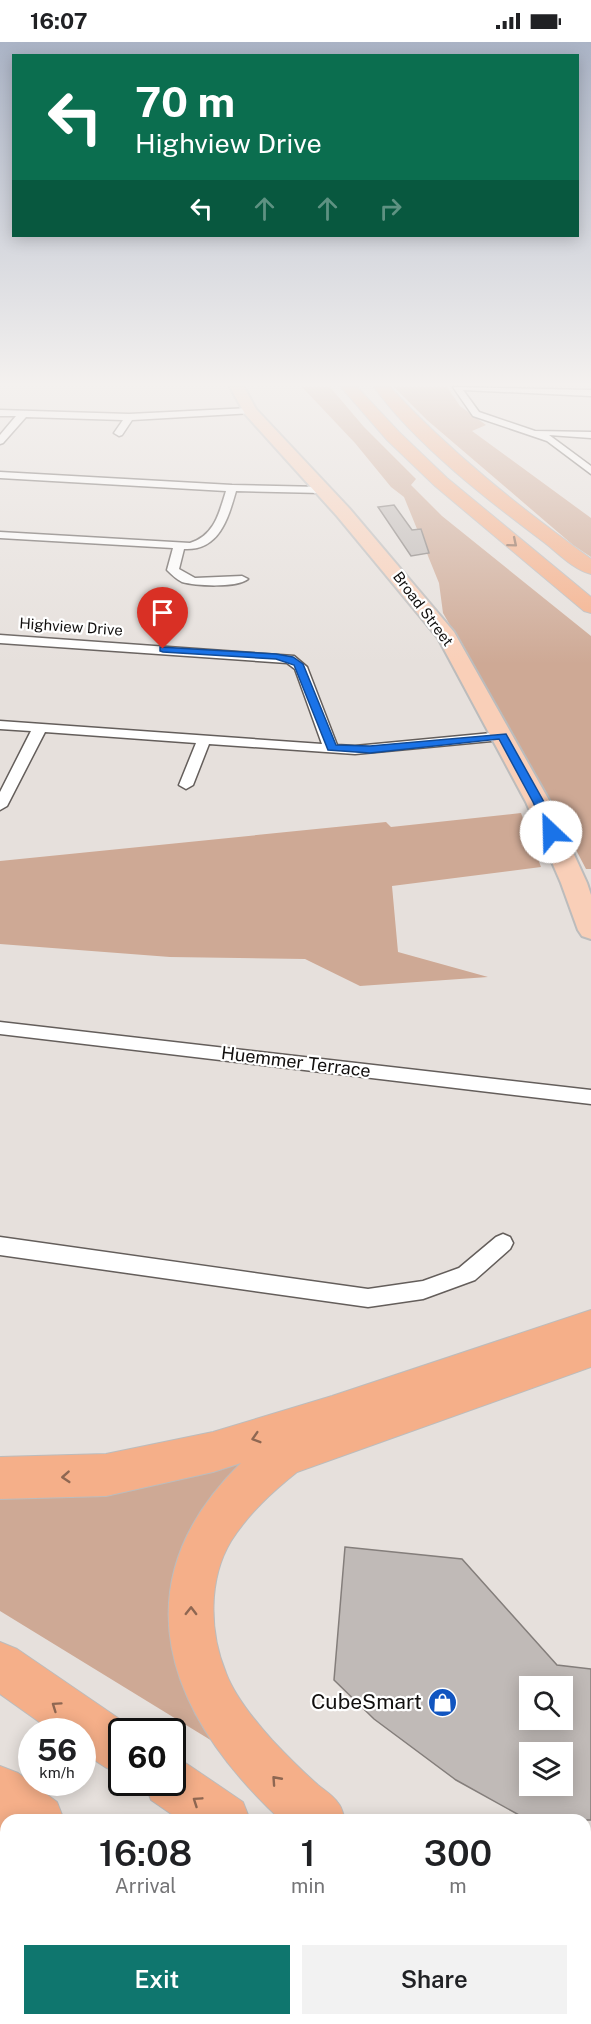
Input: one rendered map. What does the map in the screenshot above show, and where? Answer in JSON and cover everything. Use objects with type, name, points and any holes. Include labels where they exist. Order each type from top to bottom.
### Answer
[{"type":"highway","points":[[438,479],[591,607]]},
{"type":"highway","points":[[477,479],[591,568]]},
{"type":"highway","points":[[0,1478],[106,1474],[213,1452],[332,1415],[591,1327]]},
{"type":"highway","points":[[313,1814],[282,1787],[236,1735],[205,1683],[195,1656],[191,1631],[194,1577],[200,1554],[220,1515],[250,1482],[266,1469],[292,1454],[591,1350]]},
{"type":"highway","points":[[0,1666],[108,1740]]},
{"type":"highway","points":[[0,1791],[31,1814]]},
{"type":"highway","points":[[186,1794],[216,1814]]},
{"type":"main road","name":"Broad Street","points":[[312,479],[442,629],[538,802],[574,884],[591,930]]},
{"type":"street","points":[[80,479],[232,488],[322,490]]},
{"type":"street","points":[[0,535],[179,547],[200,544],[214,536],[232,488]]},
{"type":"street","points":[[179,547],[172,570],[178,576],[196,581],[242,579]]},
{"type":"street","name":"Highview Drive","points":[[0,639],[290,659],[301,667],[332,748]]},
{"type":"street","points":[[0,725],[370,749],[502,736]]},
{"type":"street","points":[[0,806],[40,728]]},
{"type":"street","points":[[186,785],[204,739]]},
{"type":"street","name":"Huemmer Terrace","points":[[0,1028],[591,1097]]},
{"type":"street","points":[[0,1246],[368,1298],[423,1290],[467,1274],[503,1243]]},
{"type":"shaded area","points":[[385,479],[416,479],[411,485],[442,516],[591,636],[591,869],[586,869],[550,800],[443,613],[439,583],[404,497]]},
{"type":"shaded area","points":[[496,479],[538,479],[591,518],[591,557],[573,545]]},
{"type":"shaded area","points":[[521,813],[541,867],[392,886],[398,952],[488,977],[360,986],[305,959],[170,957],[0,944],[0,861],[386,822],[391,827]]},
{"type":"shaded area","points":[[277,1446],[203,1522],[217,1744],[186,1725],[186,1718],[175,1718],[0,1611],[0,1490]]},
{"type":"building","points":[[394,505],[412,530],[421,529],[429,553],[411,556],[378,507]]},
{"type":"building","name":"CubeSmart","points":[[345,1547],[462,1559],[557,1665],[591,1669],[591,1814],[517,1814],[456,1780],[374,1719],[334,1680]]},
{"type":"place","name":"CubeSmart","points":[[443,1702]]},
{"type":"route","points":[[163,649],[276,656],[290,659],[301,667],[332,748],[370,749],[502,736],[538,802],[551,832]]}]
